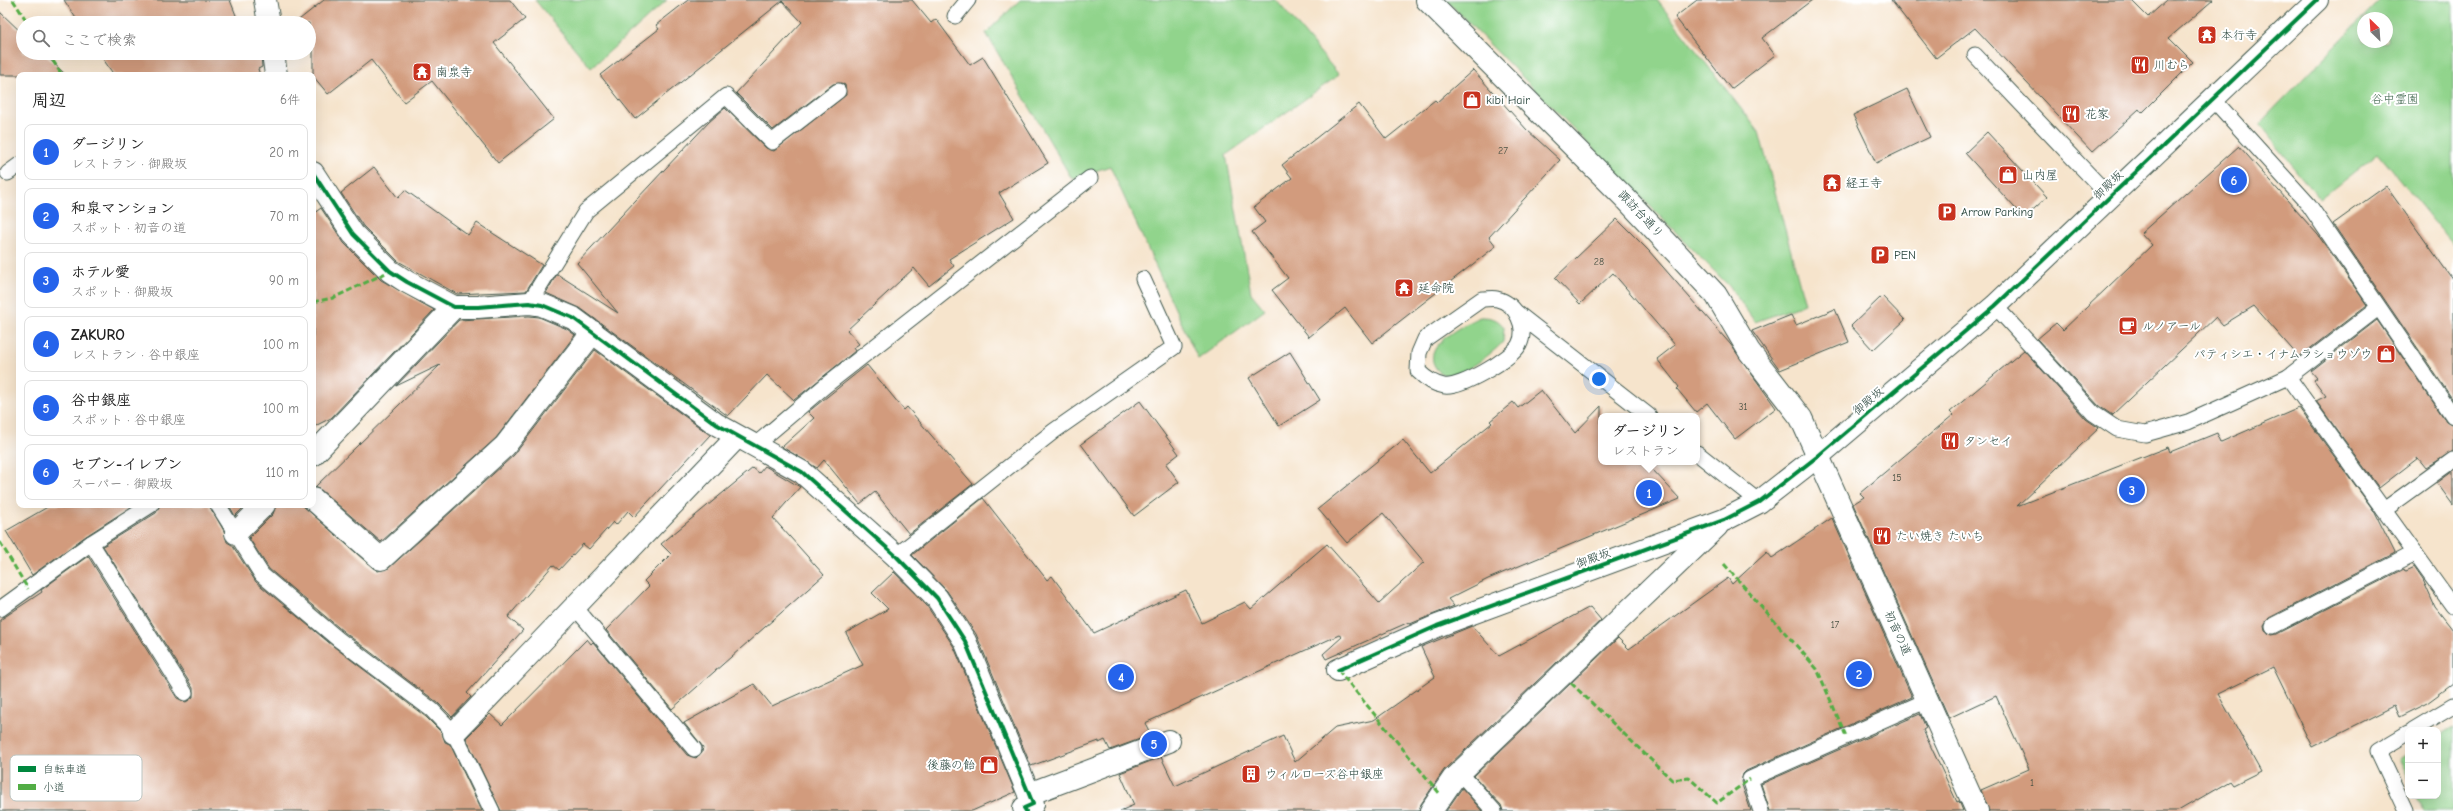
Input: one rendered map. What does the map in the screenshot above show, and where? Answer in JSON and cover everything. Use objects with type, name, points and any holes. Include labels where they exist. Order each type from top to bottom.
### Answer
[{"type":"street","points":[[265,0],[267,16]]},
{"type":"street","name":"諏訪台通り","points":[[1427,0],[1627,200],[1716,295],[1749,351],[1801,418],[1818,456]]},
{"type":"street","name":"御殿坂","points":[[1338,670],[1437,626],[1724,520],[1759,502],[1818,456],[1995,306],[2317,0]]},
{"type":"street","points":[[274,60],[276,72]]},
{"type":"street","points":[[316,177],[354,234],[390,271],[407,282],[454,306],[478,307],[529,303],[542,306],[573,318],[716,424],[745,442],[802,472],[896,556],[937,598],[965,641],[1028,804],[1169,740]]},
{"type":"street","points":[[316,452],[454,306]]},
{"type":"street","points":[[316,502],[381,560],[505,446],[593,332]]},
{"type":"street","points":[[454,733],[575,607],[745,442]]},
{"type":"street","name":"初音の道","points":[[1818,456],[1977,811]]},
{"type":"street","points":[[236,533],[261,508]]},
{"type":"street","points":[[1431,811],[1460,773],[1724,520]]},
{"type":"lane","points":[[956,16],[968,0]]},
{"type":"lane","points":[[1975,54],[2110,197]]},
{"type":"lane","points":[[529,303],[586,211],[726,96],[772,142],[838,91]]},
{"type":"lane","points":[[2213,99],[2309,205],[2453,416]]},
{"type":"lane","points":[[745,442],[826,385],[1090,178]]},
{"type":"lane","points":[[896,556],[1054,432],[1174,347],[1143,279]]},
{"type":"lane","points":[[1517,313],[1523,332],[1519,344],[1513,354],[1462,384],[1444,387],[1428,381],[1418,371],[1420,353],[1425,339],[1482,299],[1498,299],[1511,306],[1517,313],[1645,413]]},
{"type":"lane","points":[[1995,306],[2093,413],[2117,429],[2145,434],[2170,428],[2288,377],[2378,308]]},
{"type":"lane","points":[[2288,377],[2453,606]]},
{"type":"lane","points":[[1700,455],[1759,502]]},
{"type":"lane","points":[[2384,510],[2453,460]]},
{"type":"lane","points":[[0,609],[91,543],[146,508]]},
{"type":"lane","points":[[220,508],[262,575],[338,639],[432,710],[454,733],[492,811]]},
{"type":"lane","points":[[91,543],[185,693]]},
{"type":"lane","points":[[2273,626],[2415,553]]},
{"type":"lane","points":[[575,607],[694,749]]},
{"type":"lane","points":[[1761,811],[1750,779],[1928,700]]},
{"type":"lane","points":[[2418,727],[2453,706]]},
{"type":"lane","points":[[2405,735],[2378,751],[2406,811]]},
{"type":"lane","points":[[1460,773],[1494,811]]},
{"type":"green space","points":[[535,0],[667,0],[591,68]]},
{"type":"green space","points":[[1020,0],[1276,0],[1339,75],[1226,155],[1251,293],[1265,310],[1198,359],[1110,166],[1072,179],[986,33]]},
{"type":"green space","points":[[1446,0],[1657,0],[1759,132],[1805,304],[1755,322],[1729,286]]},
{"type":"green space","name":"谷中霊園","points":[[2380,0],[2453,0],[2453,245],[2378,153],[2320,199],[2259,124],[2357,24],[2357,48],[2393,48],[2393,12],[2368,12]]},
{"type":"green space","points":[[1480,317],[1494,319],[1504,327],[1503,342],[1486,357],[1458,374],[1447,376],[1437,370],[1433,360],[1434,352],[1438,344],[1454,331]]},
{"type":"green space","points":[[2453,727],[2453,811],[2424,811],[2418,799],[2441,799],[2441,734]]},
{"type":"green space","points":[[2405,755],[2405,774],[2398,759]]},
{"type":"building","points":[[64,0],[230,0],[236,16],[74,16]]},
{"type":"building","points":[[324,0],[510,0],[525,19],[494,43],[554,119],[498,163],[432,81],[404,102],[371,60],[328,94],[316,80],[316,72],[313,72],[313,60],[316,60],[316,16],[304,16]]},
{"type":"building","points":[[688,0],[912,0],[931,23],[936,19],[970,65],[983,57],[1048,163],[999,193],[1014,218],[949,259],[954,266],[929,286],[914,268],[847,330],[859,344],[853,348],[855,351],[794,400],[767,375],[728,416],[580,308],[546,293],[557,274],[618,313],[577,263],[709,122],[725,108],[766,148],[774,151],[846,95],[845,85],[841,83],[833,84],[773,130],[736,93],[802,22],[782,1],[635,119],[600,75],[659,29],[656,25]]},
{"type":"building","points":[[1697,0],[1812,0],[1762,38],[1775,55],[1731,89],[1675,17]]},
{"type":"building","points":[[1891,0],[2131,0],[2148,17],[2167,0],[2213,0],[2169,38],[2193,62],[2142,113],[2139,109],[2092,152],[1975,28],[1936,58]]},
{"type":"building","points":[[0,12],[16,27],[16,60],[50,60],[63,72],[16,72],[16,75],[0,75]]},
{"type":"building","points":[[104,60],[262,60],[262,67],[258,69],[259,72],[112,72]]},
{"type":"building","points":[[1473,70],[1527,130],[1560,160],[1489,237],[1496,246],[1372,343],[1345,308],[1309,337],[1272,290],[1288,278],[1252,232],[1265,222],[1254,207],[1292,178],[1282,165],[1359,104],[1386,139],[1435,100],[1437,102]]},
{"type":"building","points":[[1907,89],[1930,137],[1876,163],[1853,115]]},
{"type":"building","points":[[1987,132],[2047,197],[2024,218],[1965,153]]},
{"type":"building","points":[[2239,146],[2318,235],[2367,305],[2299,357],[2254,306],[2223,325],[2216,317],[2112,415],[2099,406],[2037,339],[2056,323],[2063,330],[2152,245],[2141,233]]},
{"type":"building","points":[[374,167],[398,198],[405,190],[468,235],[477,223],[542,265],[526,291],[457,294],[398,261],[363,226],[341,193]]},
{"type":"building","points":[[2386,186],[2453,280],[2453,400],[2333,224]]},
{"type":"building","points":[[321,208],[344,243],[381,280],[434,310],[331,418],[316,426],[316,212]]},
{"type":"building","points":[[1617,219],[1649,251],[1731,345],[1776,408],[1735,439],[1707,403],[1696,412],[1677,389],[1679,387],[1657,359],[1675,345],[1613,273],[1580,304],[1555,278]]},
{"type":"building","points":[[1882,296],[1905,320],[1873,350],[1851,326]]},
{"type":"building","points":[[1835,309],[1849,342],[1780,370],[1752,331],[1791,315],[1796,325]]},
{"type":"building","points":[[529,316],[539,317],[567,329],[575,335],[496,438],[381,542],[316,486],[440,365],[396,386],[459,320]]},
{"type":"building","points":[[2377,320],[2446,421],[2453,425],[2453,451],[2426,468],[2418,458],[2379,488],[2316,401],[2326,396],[2314,380],[2317,378],[2311,371]]},
{"type":"building","points":[[595,350],[710,435],[634,517],[628,511],[616,525],[613,522],[589,549],[583,544],[559,570],[553,565],[508,617],[523,630],[467,693],[471,697],[452,717],[438,703],[344,632],[269,569],[249,538],[273,514],[275,508],[305,508],[373,568],[378,571],[389,568],[514,455]]},
{"type":"building","points":[[2024,350],[2086,419],[2099,428],[2017,506],[2168,447],[2170,452],[2217,433],[2221,442],[2299,408],[2374,511],[2395,553],[2269,618],[2264,625],[2265,630],[2272,635],[2277,634],[2404,569],[2405,571],[2414,567],[2423,580],[2435,607],[2453,630],[2453,684],[2427,703],[2399,717],[2394,706],[2312,747],[2273,667],[2218,694],[2261,771],[2233,785],[2230,781],[2178,811],[1989,811],[1981,790],[2029,769],[1996,696],[1949,718],[1853,504],[1864,497],[1860,493],[1953,415],[1950,412]]},
{"type":"building","points":[[1290,352],[1320,400],[1279,426],[1249,378]]},
{"type":"building","points":[[867,365],[904,410],[907,407],[973,484],[909,534],[875,492],[860,504],[824,460],[817,468],[782,447],[814,418],[808,412]]},
{"type":"building","points":[[1541,390],[1575,433],[1601,406],[1601,413],[1598,413],[1598,465],[1644,465],[1649,470],[1652,469],[1680,499],[1488,579],[1448,599],[1454,606],[1410,624],[1409,622],[1326,659],[1323,654],[1342,637],[1339,635],[1145,723],[1151,735],[1110,750],[1105,740],[1099,743],[1099,741],[1031,766],[976,634],[947,591],[912,555],[983,498],[1047,580],[1052,576],[1094,633],[1186,590],[1202,623],[1245,602],[1251,609],[1327,544],[1379,603],[1424,562],[1383,513],[1347,543],[1318,509],[1403,440],[1430,473],[1492,423],[1490,421],[1513,402],[1518,408]]},
{"type":"building","points":[[1140,401],[1179,454],[1166,464],[1179,482],[1134,516],[1081,444]]},
{"type":"building","points":[[765,466],[800,487],[773,518],[824,575],[672,709],[606,630],[649,586],[644,581],[671,554],[661,544],[753,468],[759,473]]},
{"type":"building","points":[[2453,471],[2453,505],[2437,483]]},
{"type":"building","points":[[46,508],[129,508],[86,536],[32,575],[6,531]]},
{"type":"building","points":[[158,508],[211,508],[224,531],[227,542],[232,545],[256,582],[333,646],[426,717],[442,733],[445,742],[450,744],[482,811],[0,811],[0,620],[42,592],[41,590],[88,556],[177,698],[186,702],[193,697],[193,688],[103,546],[156,513]]},
{"type":"building","points":[[231,508],[243,508],[235,516]]},
{"type":"building","points":[[1832,518],[1912,697],[1746,771],[1743,774],[1741,782],[1751,811],[1503,811],[1501,805],[1474,776],[1618,638],[1629,649],[1728,578],[1732,584],[1767,552],[1772,558]]},
{"type":"building","points":[[894,572],[927,606],[954,647],[1015,792],[972,811],[501,811],[466,738],[490,714],[502,725],[587,639],[591,644],[593,642],[687,755],[696,758],[702,752],[703,747],[684,723],[754,684],[772,706],[863,665],[846,633],[888,609],[872,593]]},
{"type":"building","points":[[1590,607],[1601,620],[1444,770],[1421,804],[1419,811],[1120,811],[1134,805],[1120,773],[1161,757],[1175,786],[1283,736],[1295,762],[1335,728],[1374,720],[1435,677],[1421,647],[1472,626],[1499,656]]},
{"type":"building","points":[[1920,714],[1926,728],[1923,730],[1957,802],[1959,801],[1963,811],[1770,811],[1761,784]]},
{"type":"building","points":[[1462,788],[1482,811],[1446,811]]},
{"type":"marked path","points":[[13,0],[23,16]]},
{"type":"marked path","points":[[52,60],[60,72]]},
{"type":"marked path","points":[[316,301],[333,298],[390,271]]},
{"type":"marked path","points":[[0,542],[28,589]]},
{"type":"marked path","points":[[1724,564],[1817,669],[1846,736]]},
{"type":"marked path","points":[[1338,670],[1440,794]]},
{"type":"marked path","points":[[1571,683],[1672,780],[1689,778],[1717,803],[1750,779]]},
{"type":"cycle path","points":[[1338,670],[1437,626],[1724,520],[1759,502],[1818,456],[1995,306],[2317,0]]},
{"type":"cycle path","points":[[316,178],[353,234],[390,271],[407,282],[454,307],[478,307],[529,303],[542,305],[573,318],[716,424],[802,472],[896,556],[937,598],[965,641],[1033,804],[1024,808],[1026,811]]},
{"type":"place","name":"本行寺","points":[[2207,35]]},
{"type":"place","name":"川むら","points":[[2140,65]]},
{"type":"place","name":"南泉寺","points":[[422,72]]},
{"type":"place","name":"kibi Hair","points":[[1472,100]]},
{"type":"place","name":"花家","points":[[2071,114]]},
{"type":"place","name":"山内屋","points":[[2008,175]]},
{"type":"place","name":"セブン-イレブン","points":[[2234,180]]},
{"type":"place","name":"経王寺","points":[[1832,183]]},
{"type":"place","name":"Arrow Parking","points":[[1947,212]]},
{"type":"place","name":"PEN","points":[[1880,255]]},
{"type":"place","name":"延命院","points":[[1404,288]]},
{"type":"place","name":"ルノアール","points":[[2128,326]]},
{"type":"place","name":"パティシエ・イナムラショウゾウ","points":[[2386,354]]},
{"type":"place","name":"タンセイ","points":[[1950,441]]},
{"type":"place","name":"ホテル愛","points":[[2132,490]]},
{"type":"place","name":"ダージリン","points":[[1649,493]]},
{"type":"place","name":"たい焼き たいち","points":[[1882,536]]},
{"type":"place","name":"和泉マンション","points":[[1859,674]]},
{"type":"place","name":"ZAKURO","points":[[1121,677]]},
{"type":"place","name":"谷中銀座","points":[[1154,744]]},
{"type":"place","name":"後藤の飴","points":[[989,765]]},
{"type":"place","name":"ウィルローズ谷中銀座","points":[[1251,774]]}]
